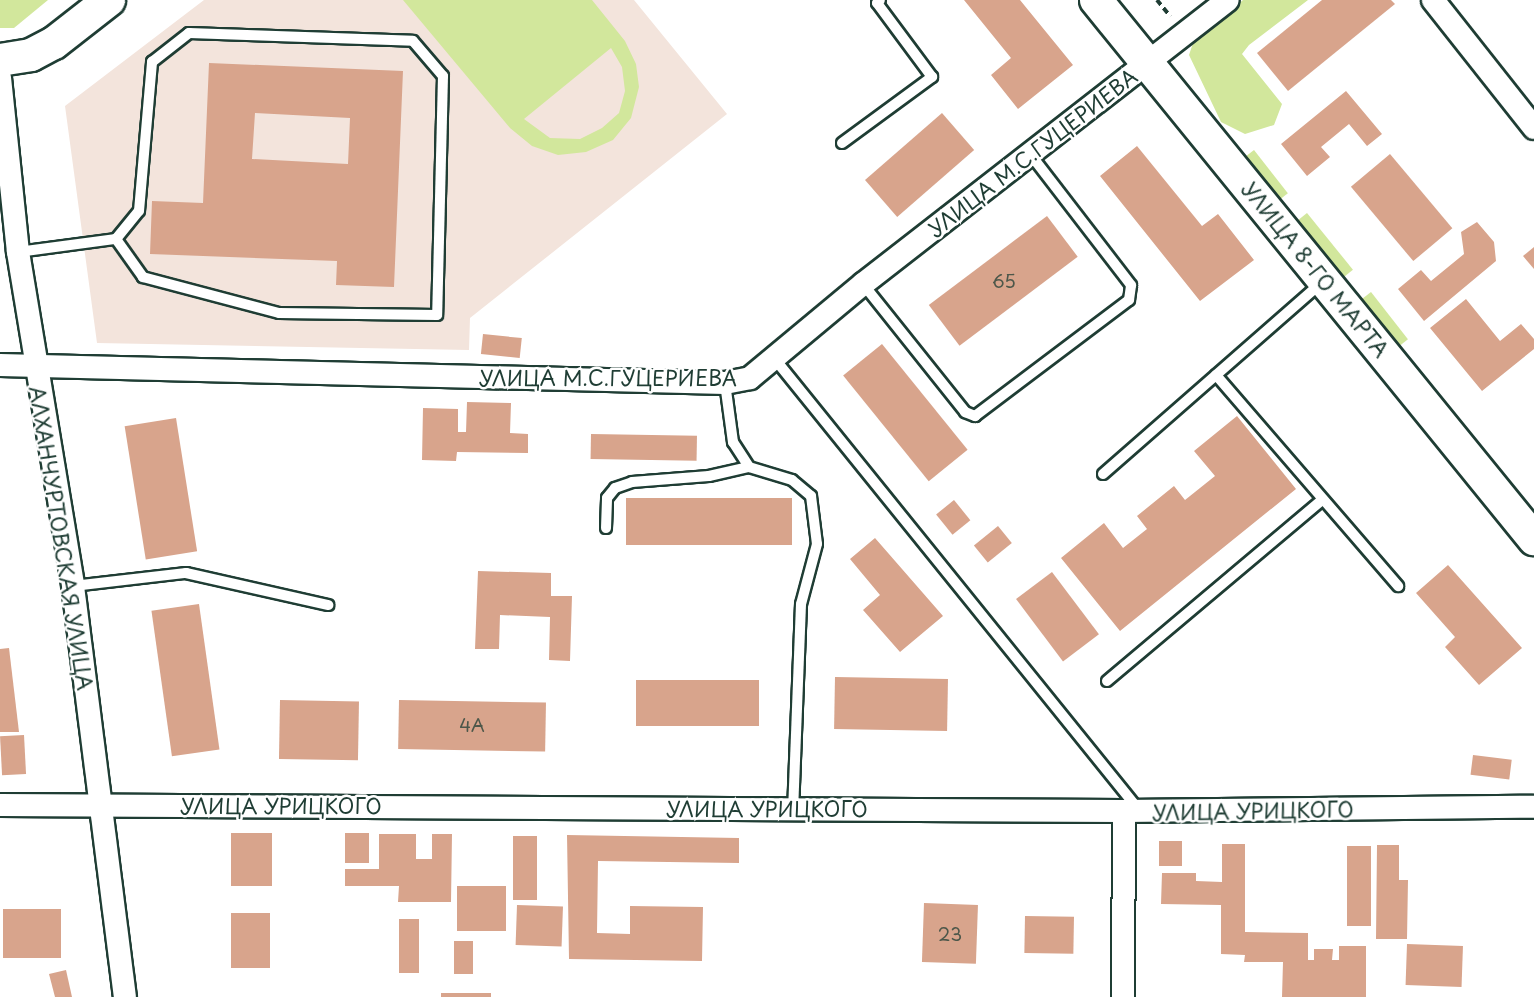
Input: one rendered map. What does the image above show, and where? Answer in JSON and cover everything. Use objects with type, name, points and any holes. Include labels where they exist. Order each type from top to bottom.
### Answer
[{"type":"street","points":[[0,60],[31,55],[54,42],[108,0]]},
{"type":"street","name":"УЛИЦА 8-ГО МАРТА","points":[[1096,0],[1534,539]]},
{"type":"street","name":"УЛИЦА М.С.ГУЦЕРИЕВА","points":[[0,365],[725,383],[750,378],[863,284],[1228,0]]},
{"type":"street","points":[[1432,0],[1534,128]]},
{"type":"street","name":"АЛХАНЧУРТОВСКАЯ УЛИЦА","points":[[0,78],[18,252],[35,366],[73,585],[125,997]]},
{"type":"street","name":"УЛИЦА УРИЦКОГО","points":[[0,805],[1132,811],[1534,807]]},
{"type":"street","points":[[1124,997],[1132,811]]},
{"type":"lane","points":[[842,143],[932,77],[877,3],[880,0]]},
{"type":"lane","points":[[18,252],[116,239],[139,211],[152,62],[189,33],[413,41],[443,76],[437,315],[279,313],[143,277],[116,239]]},
{"type":"lane","points":[[863,284],[964,412],[975,416],[1129,300],[1132,296],[1131,285],[1030,154]]},
{"type":"lane","points":[[1103,474],[1324,280]]},
{"type":"lane","points":[[774,358],[1132,811]]},
{"type":"lane","points":[[1216,375],[1398,585]]},
{"type":"lane","points":[[725,383],[733,442],[749,467]]},
{"type":"lane","points":[[606,528],[607,498],[615,488],[632,482],[709,476],[749,467],[792,480],[811,496],[817,544],[801,604],[793,808]]},
{"type":"lane","points":[[1107,681],[1323,499]]},
{"type":"lane","points":[[73,585],[186,573],[328,605]]},
{"type":"shaded area","points":[[204,0],[634,0],[727,114],[470,318],[469,350],[97,343],[65,106]]},
{"type":"green space","points":[[0,0],[48,0],[14,28],[0,28]]},
{"type":"green space","points":[[403,0],[592,0],[625,41],[636,64],[639,87],[631,118],[613,140],[586,152],[558,155],[532,146],[510,128]],"holes":[[[611,48],[622,67],[625,91],[619,113],[602,128],[580,139],[550,138],[524,119]]]},
{"type":"green space","points":[[1243,0],[1308,0],[1249,45],[1242,54],[1282,104],[1274,125],[1245,134],[1221,122],[1189,55],[1194,40]]},
{"type":"green space","points":[[1254,150],[1288,193],[1277,202],[1243,159]]},
{"type":"green space","points":[[1307,213],[1353,270],[1342,279],[1296,222]]},
{"type":"green space","points":[[1371,292],[1408,339],[1397,348],[1360,301]]},
{"type":"building","points":[[964,0],[1020,0],[1073,65],[1018,109],[991,75],[1011,58]]},
{"type":"building","points":[[1322,0],[1391,0],[1395,4],[1288,91],[1257,53]]},
{"type":"building","points":[[209,63],[403,71],[394,287],[336,285],[337,261],[150,254],[152,201],[203,203]],"holes":[[[255,113],[350,118],[348,164],[252,159]]]},
{"type":"building","points":[[1346,91],[1382,134],[1367,146],[1349,124],[1321,147],[1330,157],[1307,176],[1281,144]]},
{"type":"building","points":[[942,113],[974,150],[897,217],[865,180]]},
{"type":"building","points":[[1137,146],[1202,226],[1218,214],[1254,260],[1200,301],[1100,176]]},
{"type":"building","points":[[1390,154],[1452,228],[1413,261],[1351,187]]},
{"type":"building","points":[[1047,216],[1078,257],[959,346],[929,305]]},
{"type":"building","points":[[1477,222],[1494,242],[1496,261],[1424,321],[1398,289],[1421,270],[1431,281],[1464,254],[1461,232]]},
{"type":"building","points":[[1534,247],[1534,269],[1523,256]]},
{"type":"building","points":[[1466,299],[1500,341],[1521,324],[1534,339],[1534,349],[1482,391],[1430,328]]},
{"type":"building","points":[[483,334],[522,338],[520,358],[481,354]]},
{"type":"building","points":[[882,344],[968,450],[929,481],[843,375]]},
{"type":"building","points":[[467,402],[511,403],[510,433],[528,434],[528,453],[457,452],[456,461],[422,460],[423,408],[458,409],[458,432],[466,432]]},
{"type":"building","points":[[1237,416],[1296,489],[1120,631],[1061,558],[1104,523],[1123,548],[1147,529],[1137,516],[1174,486],[1185,500],[1215,476],[1194,451]]},
{"type":"building","points":[[176,418],[197,551],[146,559],[125,426]]},
{"type":"building","points":[[591,434],[697,436],[697,461],[591,459]]},
{"type":"building","points":[[626,498],[792,498],[792,545],[626,545]]},
{"type":"building","points":[[954,500],[970,520],[952,535],[936,514]]},
{"type":"building","points":[[998,526],[1012,543],[988,563],[974,546]]},
{"type":"building","points":[[875,538],[943,616],[900,652],[863,610],[880,595],[850,559]]},
{"type":"building","points":[[1448,565],[1522,648],[1479,685],[1445,647],[1455,637],[1416,593]]},
{"type":"building","points":[[478,571],[551,573],[551,596],[572,596],[570,661],[549,660],[550,617],[500,615],[499,649],[475,649]]},
{"type":"building","points":[[1052,572],[1099,634],[1063,661],[1016,599]]},
{"type":"building","points":[[199,604],[219,750],[172,756],[151,611]]},
{"type":"building","points":[[9,648],[19,732],[0,732],[0,649]]},
{"type":"building","points":[[835,677],[948,679],[947,731],[834,729]]},
{"type":"building","points":[[636,680],[759,680],[759,726],[636,726]]},
{"type":"building","points":[[280,700],[359,701],[358,760],[279,759]]},
{"type":"building","points":[[399,700],[546,703],[545,752],[398,749]]},
{"type":"building","points":[[24,735],[26,774],[2,775],[0,736]]},
{"type":"building","points":[[1473,755],[1512,760],[1509,780],[1471,775]]},
{"type":"building","points":[[231,833],[272,833],[272,886],[231,886]]},
{"type":"building","points":[[345,833],[369,833],[369,863],[345,863]]},
{"type":"building","points":[[379,834],[416,834],[416,859],[432,859],[432,834],[452,834],[451,902],[398,902],[399,886],[345,886],[345,869],[379,869]]},
{"type":"building","points":[[567,835],[739,838],[739,863],[598,861],[597,933],[630,934],[630,906],[703,907],[702,961],[569,959]]},
{"type":"building","points":[[513,836],[537,836],[537,900],[513,900]]},
{"type":"building","points":[[1159,841],[1182,841],[1182,866],[1159,866]]},
{"type":"building","points":[[1222,844],[1245,844],[1245,932],[1308,933],[1308,960],[1314,960],[1314,949],[1333,949],[1332,960],[1339,960],[1339,946],[1366,946],[1366,997],[1282,997],[1283,962],[1244,962],[1245,955],[1221,954],[1221,905],[1161,904],[1162,873],[1196,873],[1196,881],[1222,882]]},
{"type":"building","points":[[1377,845],[1399,845],[1399,880],[1408,880],[1407,939],[1376,939]]},
{"type":"building","points":[[1347,846],[1371,846],[1371,926],[1347,926]]},
{"type":"building","points":[[457,886],[506,886],[506,931],[457,931]]},
{"type":"building","points":[[924,903],[978,905],[976,964],[922,962]]},
{"type":"building","points":[[517,905],[563,907],[562,947],[516,945]]},
{"type":"building","points":[[3,909],[61,909],[61,958],[3,958]]},
{"type":"building","points":[[231,913],[270,913],[270,968],[231,968]]},
{"type":"building","points":[[1025,916],[1074,917],[1073,954],[1024,953]]},
{"type":"building","points":[[399,919],[419,919],[419,973],[399,973]]},
{"type":"building","points":[[454,941],[473,941],[473,974],[454,974]]},
{"type":"building","points":[[1407,944],[1463,946],[1462,987],[1406,985]]},
{"type":"building","points":[[66,970],[72,997],[55,997],[49,974]]},
{"type":"building","points":[[441,993],[491,993],[491,997],[441,997]]}]
